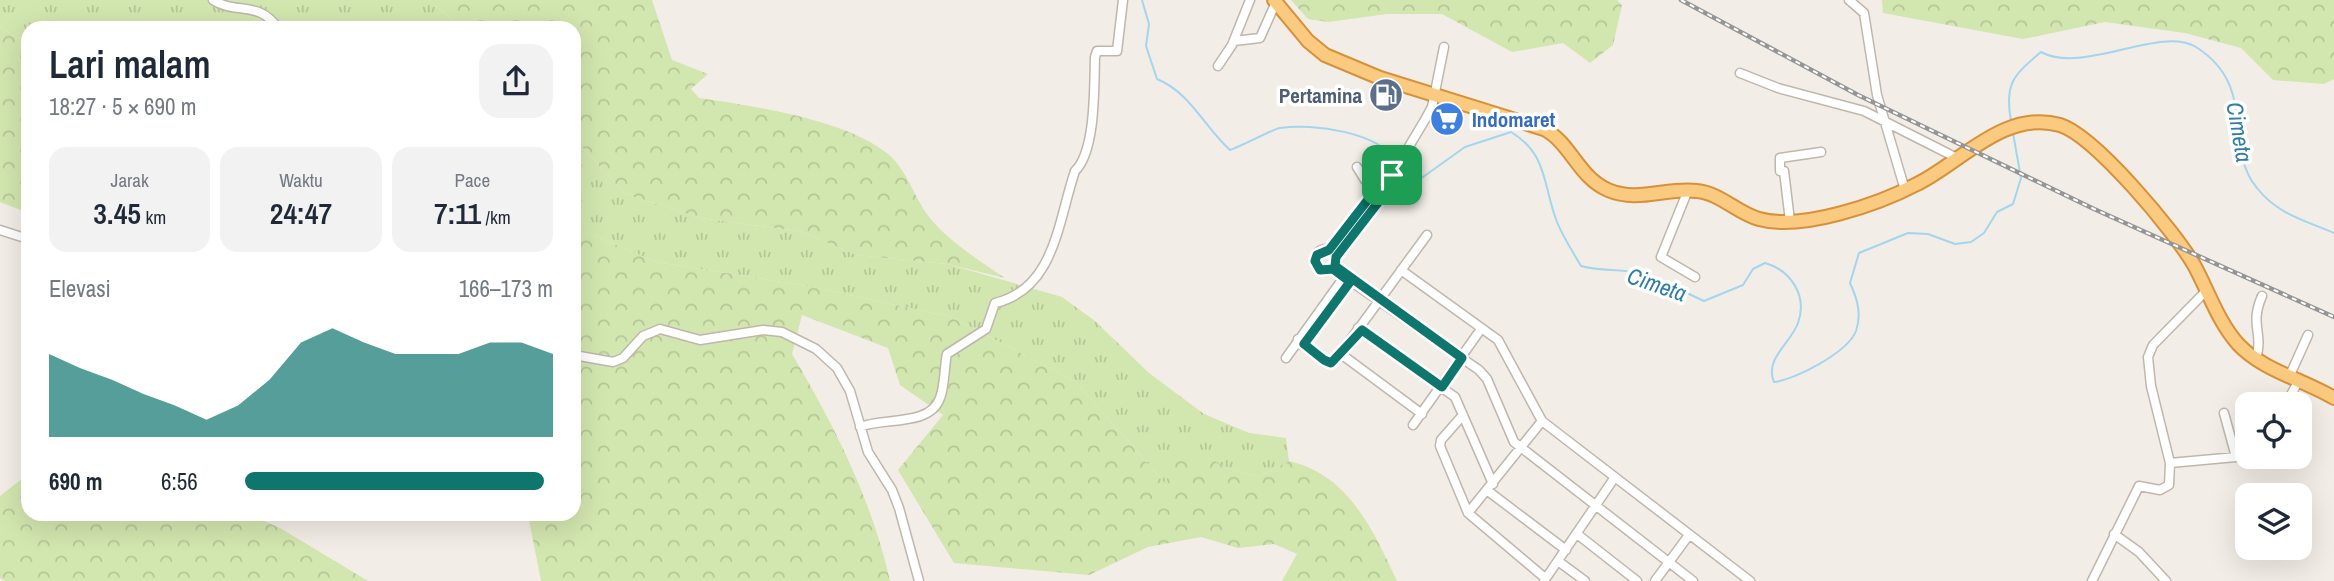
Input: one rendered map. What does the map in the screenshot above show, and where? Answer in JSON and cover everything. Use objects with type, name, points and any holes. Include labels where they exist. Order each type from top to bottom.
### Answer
[{"type":"highway","points":[[1275,1],[1308,41],[1325,55],[1380,78],[1513,118],[1551,133],[1583,174],[1609,190],[1638,195],[1688,190],[1716,196],[1756,218],[1790,221],[1846,211],[1905,190],[1995,134],[2041,123],[2060,125],[2084,139],[2170,231],[2232,336],[2256,359],[2334,398]]},
{"type":"street","points":[[214,0],[222,6],[261,11],[271,21]]},
{"type":"street","points":[[860,427],[872,422],[921,416],[937,405],[942,394],[947,354],[986,329],[995,303],[1011,299],[1027,289],[1048,260],[1075,171],[1084,163],[1093,103],[1095,57],[1097,51],[1117,51],[1124,0]]},
{"type":"street","points":[[1218,65],[1234,41],[1250,0]]},
{"type":"street","points":[[1849,0],[1864,13],[1874,80],[1905,190]]},
{"type":"street","points":[[1234,41],[1260,38],[1275,1]]},
{"type":"street","points":[[1394,172],[1377,188],[1329,250],[1319,252],[1315,261],[1320,270],[1335,264],[1385,193],[1394,172],[1426,118],[1434,95],[1444,47]]},
{"type":"street","points":[[1741,73],[1778,88],[1864,111],[1957,159]]},
{"type":"street","points":[[1790,221],[1780,158],[1821,152]]},
{"type":"street","points":[[1357,167],[1365,180],[1385,193]]},
{"type":"street","points":[[1688,190],[1661,257],[1695,277]]},
{"type":"street","points":[[0,230],[21,237]]},
{"type":"street","points":[[1300,343],[1329,363],[1335,361],[1382,303],[1427,235]]},
{"type":"street","points":[[1329,250],[1335,264],[1349,279],[1462,358],[1487,379],[1509,433],[1522,449],[1693,581]]},
{"type":"street","points":[[1402,272],[1505,348],[1542,421],[1750,581]]},
{"type":"street","points":[[1286,358],[1349,279]]},
{"type":"street","points":[[2092,581],[2139,486],[2160,490],[2167,488],[2170,463],[2151,386],[2148,357],[2153,345],[2207,290]]},
{"type":"street","points":[[2256,359],[2260,344],[2255,316],[2262,296]]},
{"type":"street","points":[[581,356],[612,362],[623,358],[643,336],[660,329],[700,340],[763,330],[782,332],[816,349],[838,368],[850,391],[868,452],[892,490],[919,581]]},
{"type":"street","points":[[1360,329],[1455,397],[1490,487],[1566,550]]},
{"type":"street","points":[[1413,425],[1481,329]]},
{"type":"street","points":[[2290,392],[2308,335]]},
{"type":"street","points":[[1342,352],[1422,414]]},
{"type":"street","points":[[2170,463],[2236,457],[2224,413]]},
{"type":"street","points":[[1463,415],[1441,440],[1440,446],[1468,513],[1544,580],[1615,477]]},
{"type":"street","points":[[1468,513],[1542,421]]},
{"type":"street","points":[[1577,534],[1637,581]]},
{"type":"street","points":[[2114,534],[2138,552],[2166,581]]},
{"type":"street","points":[[1655,581],[1689,535]]},
{"type":"street","points":[[1558,561],[1585,581]]},
{"type":"green space","points":[[0,0],[429,0],[454,21],[21,21],[21,38],[0,27]]},
{"type":"green space","points":[[429,0],[652,0],[672,60],[708,74],[691,89],[699,98],[798,116],[824,123],[870,142],[894,160],[934,223],[1005,278],[947,264],[857,255],[799,231],[700,218],[625,194],[581,146],[581,21],[454,21]]},
{"type":"green space","points":[[1291,0],[1617,0],[1622,5],[1613,45],[1590,63],[1563,43],[1512,52],[1442,14],[1387,14],[1328,22],[1308,19]]},
{"type":"green space","points":[[1882,0],[2334,0],[2334,79],[2324,84],[2273,80],[2241,48],[2185,33],[2105,22],[2023,39],[1883,13]]},
{"type":"green space","points":[[0,27],[21,38],[21,210],[0,202]]},
{"type":"green space","points":[[581,146],[625,194],[700,218],[799,231],[857,255],[947,264],[1062,297],[1095,321],[1149,373],[1204,414],[1249,433],[1286,438],[1289,461],[1259,477],[1232,470],[1206,456],[1167,456],[1168,487],[1075,381],[951,317],[808,286],[656,262],[581,230]]},
{"type":"green space","points":[[581,230],[656,262],[808,286],[951,317],[1075,381],[1167,486],[1166,456],[1206,456],[1232,470],[1259,477],[1289,461],[1310,468],[1328,478],[1357,507],[1397,581],[1282,581],[1297,554],[1274,544],[1238,548],[1201,537],[1148,547],[1089,575],[954,563],[898,470],[943,415],[900,385],[888,348],[802,315],[792,354],[850,464],[873,521],[890,581],[541,581],[529,521],[581,521]]},
{"type":"green space","points":[[21,480],[21,521],[264,521],[368,581],[5,581],[0,578],[0,496]]},
{"type":"waterway","name":"Cimeta","points":[[1142,0],[1149,24],[1146,46],[1157,79],[1179,93],[1230,150],[1280,128],[1310,127],[1344,132],[1376,143],[1397,162]]},
{"type":"waterway","name":"Cimeta","points":[[2011,121],[2009,97],[2013,81],[2041,52],[2058,57],[2078,58],[2162,42],[2181,42],[2196,47],[2215,63],[2227,80],[2234,98],[2242,154],[2247,172],[2257,188],[2283,211],[2334,233]]},
{"type":"waterway","name":"Cimeta","points":[[1400,167],[1410,181],[1423,177],[1465,147],[1511,132],[1532,150],[1538,161],[1557,222],[1581,266],[1642,274],[1704,301],[1743,285],[1753,269],[1765,263],[1774,266],[1795,285],[1801,303],[1795,330],[1775,358],[1772,374],[1774,382],[1820,364],[1851,339],[1858,325],[1859,312],[1850,283],[1859,253],[1908,233],[1928,234],[1955,244],[1971,242],[1984,233],[1997,212],[2013,204],[2021,178],[2013,133]]},
{"type":"railway","points":[[1681,0],[1858,95],[2094,209],[2334,317]]},
{"type":"place","name":"Pertamina","points":[[1386,95]]},
{"type":"place","name":"Indomaret","points":[[1447,119]]},
{"type":"route","points":[[1392,175],[1387,191],[1336,257],[1335,266],[1462,358],[1442,387],[1362,330],[1331,363],[1304,344],[1350,282],[1333,269],[1320,270],[1315,258],[1322,250],[1329,250],[1377,188],[1392,175]]}]
